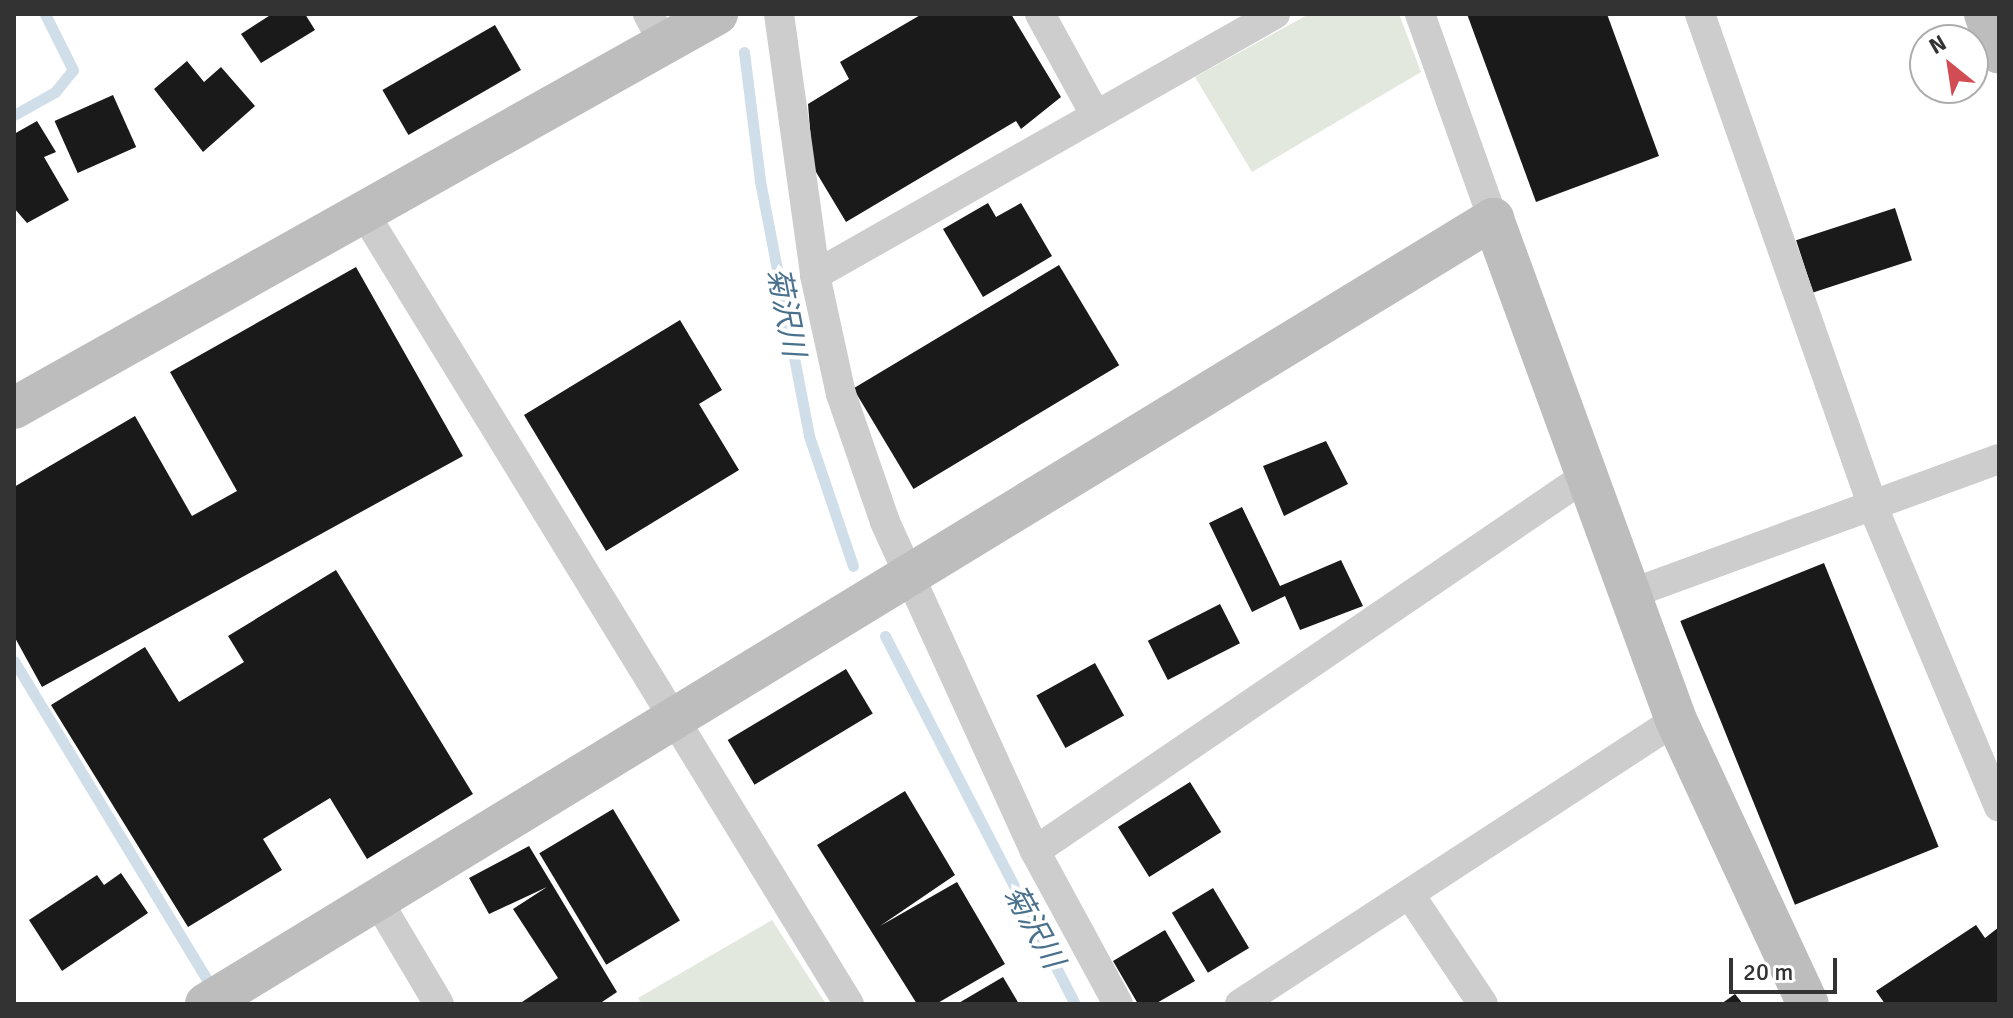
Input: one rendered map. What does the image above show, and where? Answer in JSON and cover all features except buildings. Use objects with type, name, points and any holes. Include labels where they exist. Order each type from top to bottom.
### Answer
[{"type":"street","points":[[14,408],[364,213],[656,29],[717,14]]},
{"type":"street","points":[[779,14],[815,275],[841,394],[907,576],[1035,851],[1118,1004]]},
{"type":"street","points":[[1040,14],[1096,116]]},
{"type":"street","points":[[815,275],[1275,14]]},
{"type":"street","points":[[1420,14],[1676,720],[1808,1004]]},
{"type":"street","points":[[1700,14],[1873,507],[1999,807]]},
{"type":"street","points":[[1985,14],[1999,53]]},
{"type":"street","points":[[364,213],[849,1004]]},
{"type":"street","points":[[206,1004],[1493,219]]},
{"type":"street","points":[[1630,594],[1999,459]]},
{"type":"street","points":[[1035,851],[1589,474]]},
{"type":"street","points":[[1240,1004],[1410,895],[1634,741],[1676,720]]},
{"type":"street","points":[[1410,895],[1483,1004]]},
{"type":"street","points":[[376,898],[439,1004]]},
{"type":"shaded area","points":[[1309,14],[1399,14],[1421,72],[1252,172],[1195,77]]},
{"type":"shaded area","points":[[772,920],[826,1004],[642,1004],[638,998]]},
{"type":"waterway","points":[[14,115],[55,92],[73,70],[45,14]]},
{"type":"waterway","name":"菊沢川","points":[[744,52],[760,181],[809,436],[853,566]]},
{"type":"waterway","name":"菊沢川","points":[[885,636],[1075,1004]]},
{"type":"waterway","points":[[14,661],[213,989]]}]
